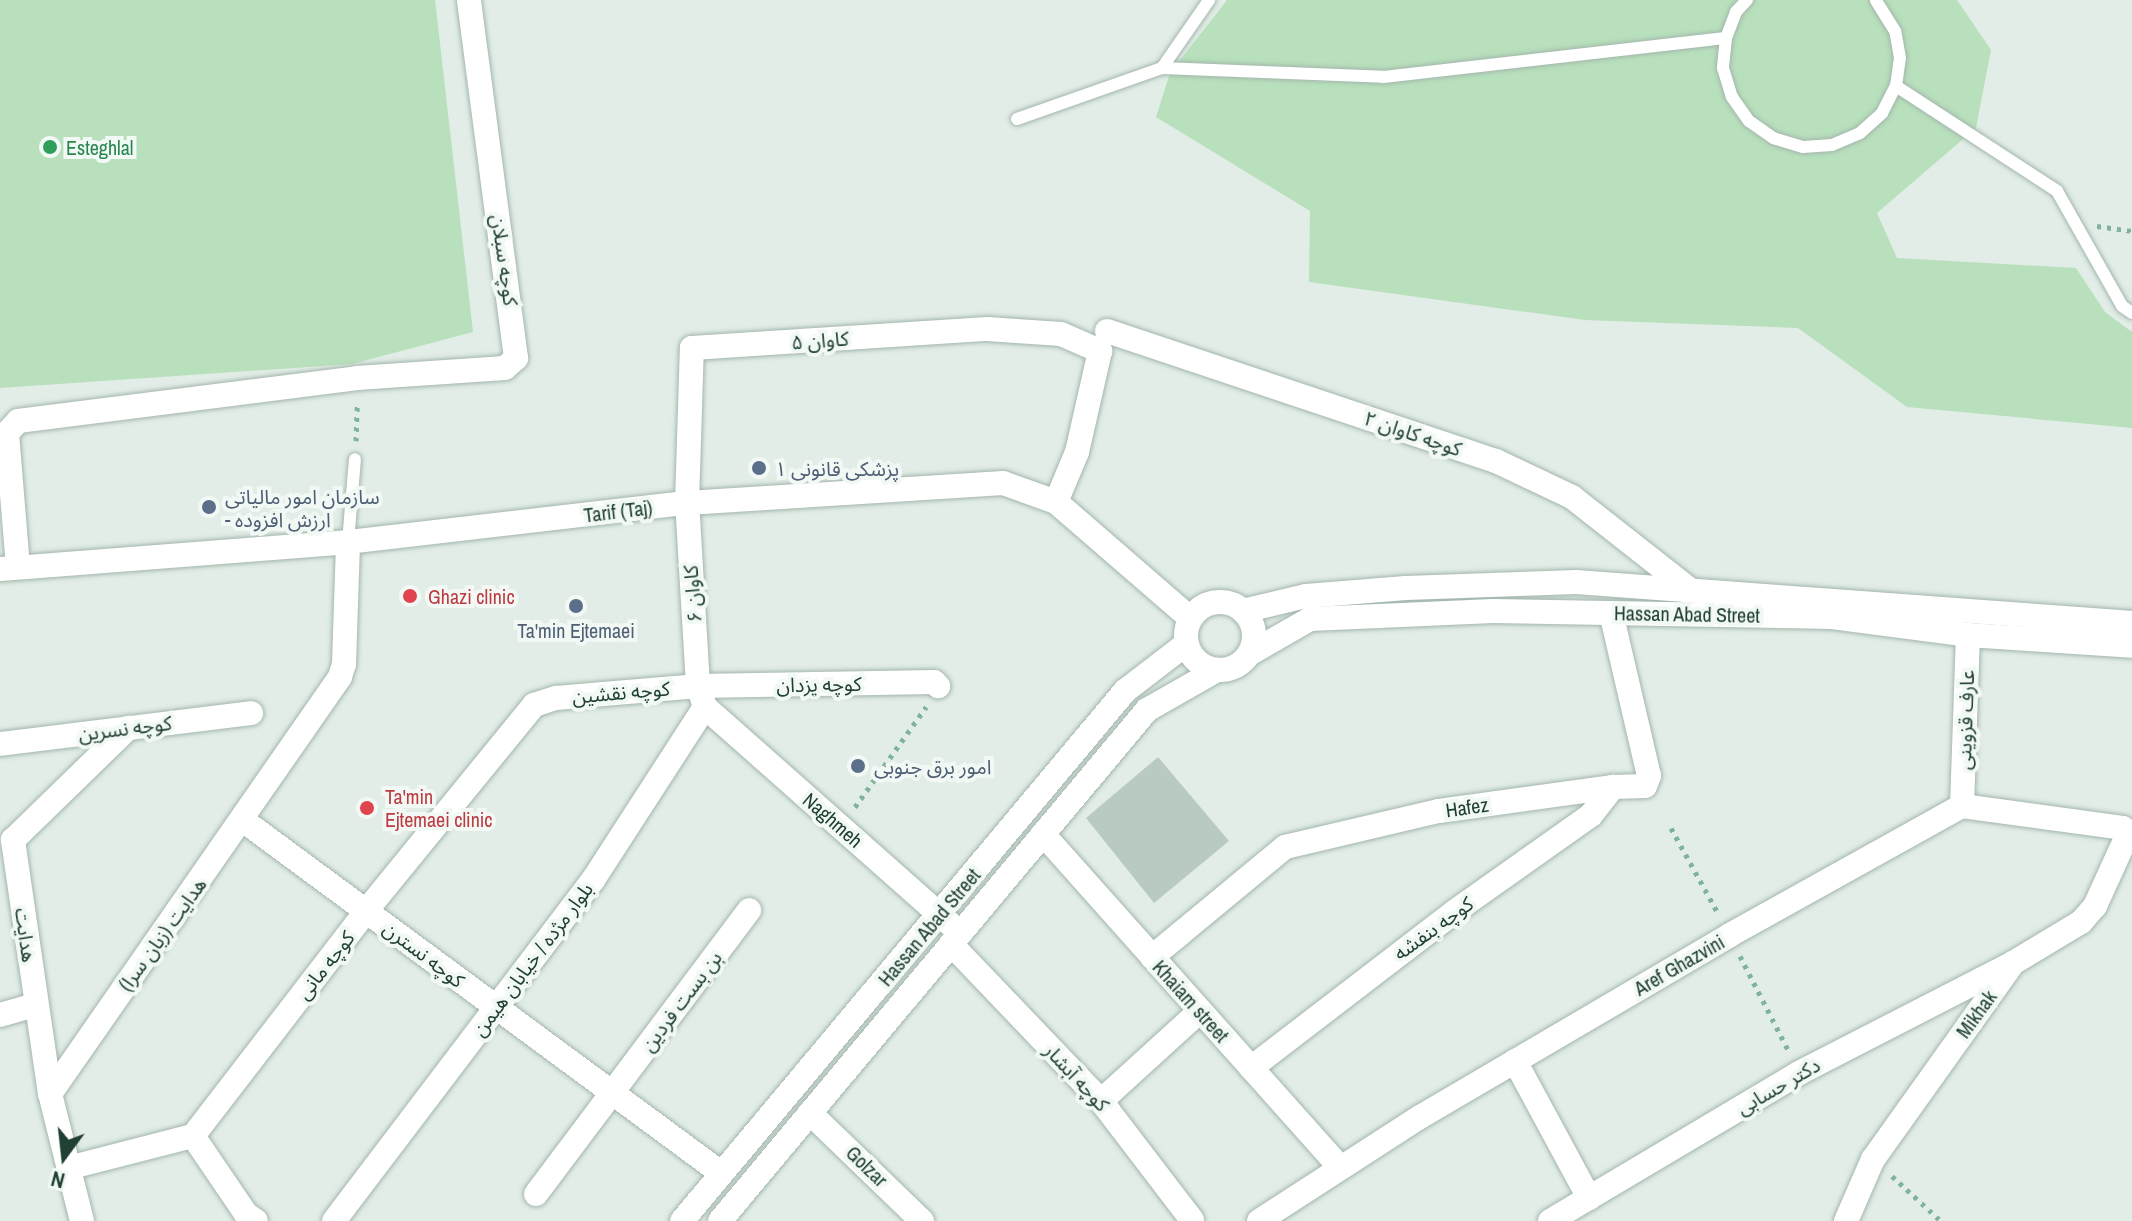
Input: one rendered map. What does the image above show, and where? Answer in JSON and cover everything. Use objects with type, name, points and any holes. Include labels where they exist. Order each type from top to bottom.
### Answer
[{"type":"street","name":"کوچه سبلان","points":[[9,568],[7,433],[18,421],[357,378],[505,368],[516,358],[469,0]]},
{"type":"street","name":"کاوان ۵","points":[[687,503],[692,348],[987,329],[1061,334],[1104,341]]},
{"type":"street","points":[[1056,502],[1077,452],[1104,341]]},
{"type":"street","name":"کوچه کاوان ۲","points":[[1104,341],[1496,461],[1572,497],[1690,590]]},
{"type":"street","name":"Tarif (Taj)","points":[[9,568],[348,542],[687,503],[1003,483],[1056,502],[1190,618]]},
{"type":"street","name":"کاوان ۶","points":[[687,503],[701,697]]},
{"type":"street","name":"هدایت (زبان سرا)","points":[[50,1094],[157,938],[244,821],[340,677],[344,664],[348,542]]},
{"type":"street","name":"Hassan Abad Street","points":[[1243,611],[1306,596],[1406,588],[1576,582],[2132,623]]},
{"type":"street","points":[[1221,602],[1243,611],[1252,624],[1254,639],[1249,654],[1241,663],[1217,670],[1197,662],[1186,644],[1190,618],[1209,604],[1221,602]]},
{"type":"street","name":"Hassan Abad Street","points":[[1249,654],[1310,619],[1493,611],[1832,617],[1968,635],[2132,646]]},
{"type":"street","name":"Hafez","points":[[1152,957],[1285,847],[1439,811],[1613,787],[1639,789],[1649,776],[1611,613]]},
{"type":"street","name":"عارف قزوینی","points":[[1962,806],[1968,635]]},
{"type":"street","name":"Hassan Abad Street","points":[[682,1221],[1125,691],[1186,644]]},
{"type":"street","name":"Hassan Abad Street","points":[[720,1221],[1147,710],[1217,670]]},
{"type":"street","name":"کوچه یزدان","points":[[701,697],[934,682],[938,686]]},
{"type":"street","name":"کوچه نقشین","points":[[545,701],[701,697]]},
{"type":"street","name":"Naghmeh","points":[[701,697],[840,827],[940,914],[956,939]]},
{"type":"street","name":"بلوار مژده / خیابان هیمن","points":[[334,1221],[593,880],[701,697]]},
{"type":"street","name":"کوچه مانی","points":[[193,1136],[366,911],[534,705],[545,701]]},
{"type":"street","name":"کوچه نسرین","points":[[0,744],[251,713]]},
{"type":"street","name":"هدایت","points":[[50,1094],[13,840],[128,728]]},
{"type":"street","name":"کوچه بنفشه","points":[[1251,1068],[1442,921],[1591,815],[1613,787]]},
{"type":"street","name":"Mikhak","points":[[1846,1221],[1873,1159],[2013,963],[2081,922],[2095,906],[2126,831],[2123,828],[1962,806]]},
{"type":"street","name":"Aref Ghazvini","points":[[1259,1221],[1340,1167],[1515,1061],[1730,935],[1962,806]]},
{"type":"street","name":"کوچه نسترن","points":[[244,821],[721,1173]]},
{"type":"street","name":"Khaiam street","points":[[1043,834],[1340,1167]]},
{"type":"street","name":"بن بست فردین","points":[[536,1194],[749,910]]},
{"type":"street","name":"کوچه آبشار","points":[[956,939],[1101,1101],[1192,1220]]},
{"type":"street","name":"دکتر حسابی","points":[[1550,1221],[1799,1073],[2013,963]]},
{"type":"street","points":[[0,1015],[36,1005]]},
{"type":"street","points":[[1101,1101],[1200,1011]]},
{"type":"street","points":[[1515,1061],[1589,1198]]},
{"type":"street","points":[[50,1094],[82,1221]]},
{"type":"street","name":"Golzar","points":[[810,1113],[922,1221]]},
{"type":"street","points":[[68,1168],[193,1136],[246,1214],[256,1221]]},
{"type":"lane","points":[[1162,68],[1209,0]]},
{"type":"lane","points":[[1747,0],[1736,12],[1726,38],[1723,68],[1732,97],[1749,121],[1761,130],[1773,138],[1803,147],[1832,145],[1860,133],[1882,113],[1896,86],[1900,58],[1895,31],[1876,0]]},
{"type":"lane","points":[[1017,119],[1162,68],[1383,77],[1726,38]]},
{"type":"lane","points":[[1896,86],[2057,191],[2122,306],[2132,313]]},
{"type":"lane","points":[[348,542],[355,459]]},
{"type":"path","points":[[2075,223],[2132,231]]},
{"type":"path","points":[[355,459],[357,378]]},
{"type":"path","points":[[840,827],[938,686]]},
{"type":"path","points":[[1671,828],[1730,935],[1799,1073]]},
{"type":"path","points":[[1873,1159],[1941,1221]]},
{"type":"green space","points":[[0,0],[435,0],[473,332],[352,364],[0,388]]},
{"type":"green space","points":[[1227,0],[1957,0],[1991,50],[1976,128],[1877,213],[1897,258],[2076,268],[2105,312],[2132,332],[2132,428],[1907,407],[1798,328],[1585,320],[1309,282],[1310,211],[1156,117],[1170,73]]},
{"type":"building","points":[[1158,757],[1229,841],[1154,903],[1086,818]]},
{"type":"place","name":"Esteghlal","points":[[50,147]]},
{"type":"place","name":"پزشکی قانونی ۱","points":[[759,468]]},
{"type":"place","name":"سازمان امور مالیاتی - ارزش افزوده","points":[[209,507]]},
{"type":"place","name":"Ghazi clinic","points":[[410,596]]},
{"type":"place","name":"Ta'min Ejtemaei","points":[[576,606]]},
{"type":"place","name":"امور برق جنوبی","points":[[858,766]]},
{"type":"place","name":"Ta'min Ejtemaei clinic","points":[[367,808]]}]
